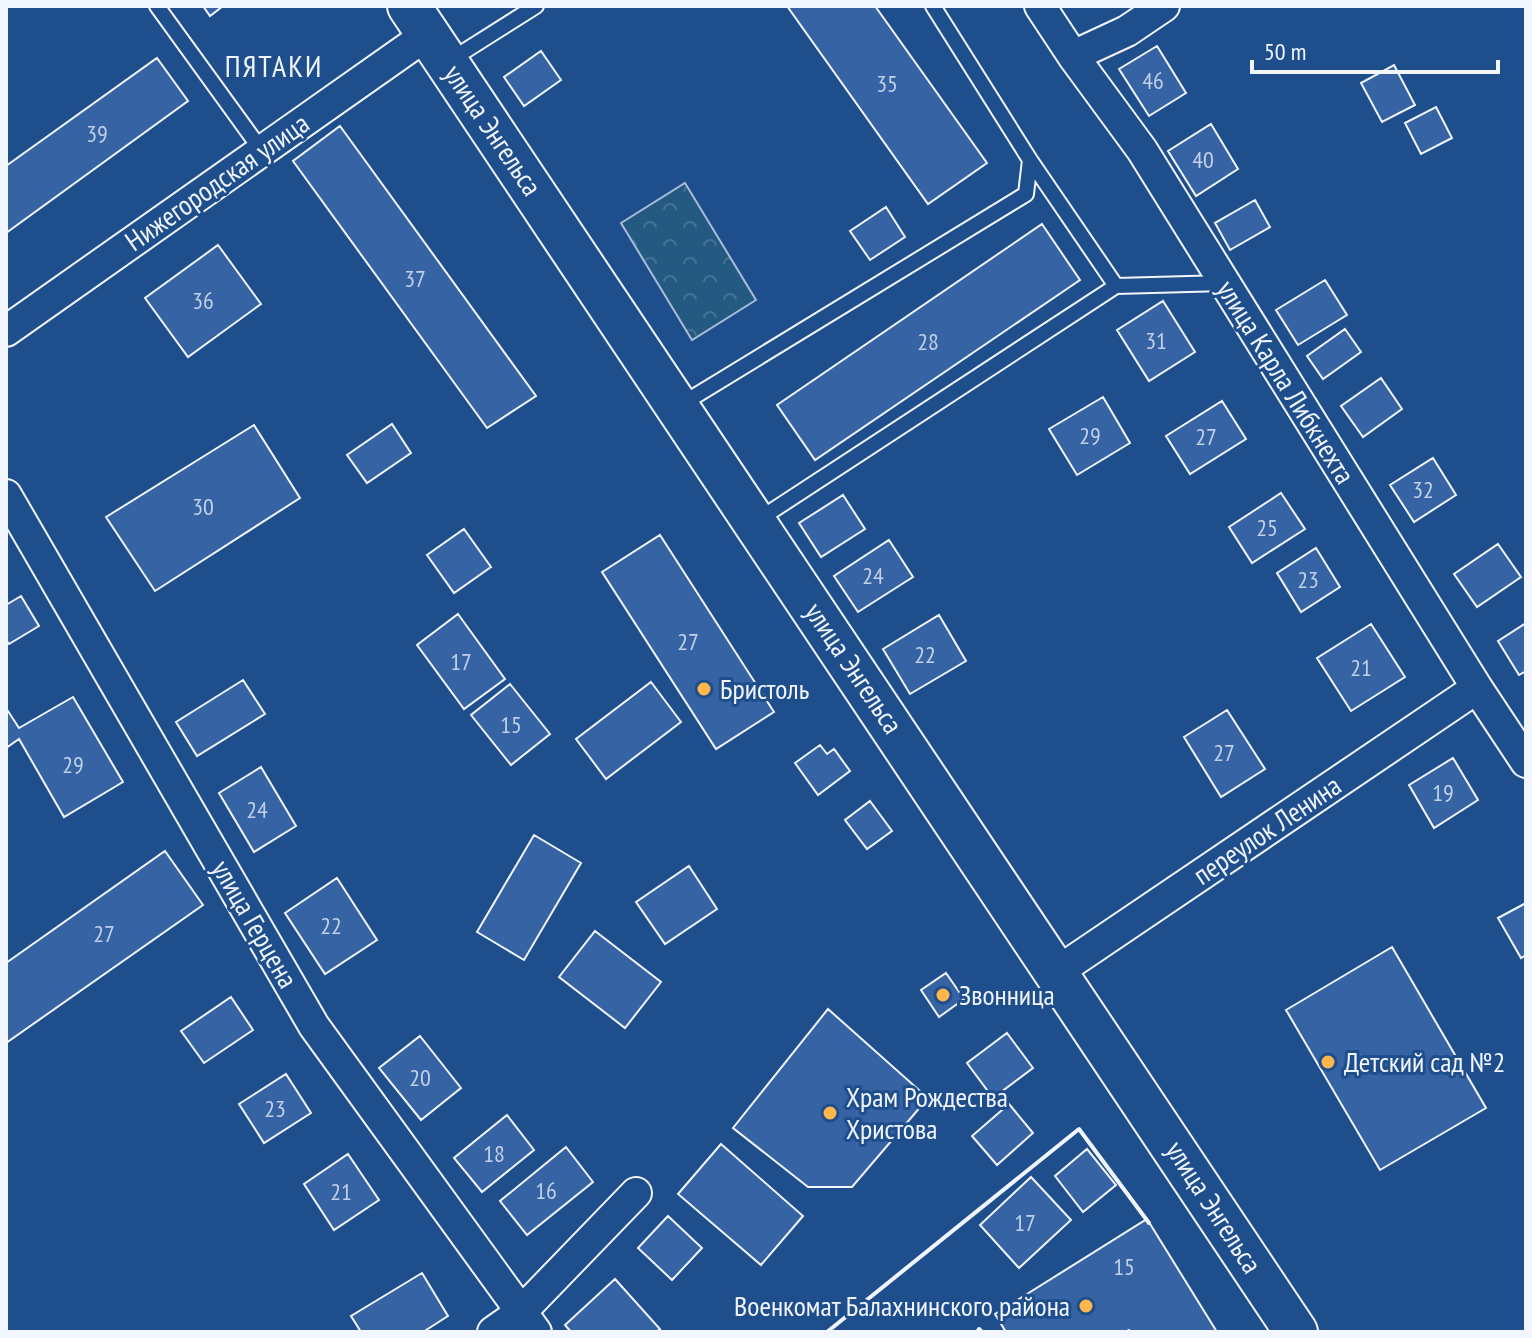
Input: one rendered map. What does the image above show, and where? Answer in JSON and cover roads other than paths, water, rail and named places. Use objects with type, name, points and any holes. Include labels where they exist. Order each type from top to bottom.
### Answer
[{"type":"main road","name":"улица Энгельса","points":[[428,34],[1296,1332]]},
{"type":"street","name":"улица Карла Либкнехта","points":[[1040,6],[1142,150],[1526,762]]},
{"type":"street","points":[[1073,56],[1127,31],[1164,6]]},
{"type":"street","name":"Нижегородская улица","points":[[6,331],[428,34]]},
{"type":"street","name":"улица Герцена","points":[[6,495],[314,1026],[528,1322]]},
{"type":"street","name":"переулок Ленина","points":[[1057,972],[1477,688]]},
{"type":"street","points":[[493,1332],[528,1322],[636,1193]]},
{"type":"lane","points":[[157,6],[262,151]]},
{"type":"lane","points":[[428,34],[536,6]]},
{"type":"lane","points":[[933,6],[1030,160],[1116,286]]},
{"type":"lane","points":[[678,407],[1026,194],[1030,160]]},
{"type":"lane","points":[[756,522],[1116,286],[1225,283]]},
{"type":"place","name":"Бристоль","points":[[704,689]]},
{"type":"place","name":"Звонница","points":[[943,995]]},
{"type":"place","name":"Детский сад №2","points":[[1328,1062]]},
{"type":"place","name":"Храм Рождества Христова","points":[[830,1113]]},
{"type":"place","name":"Военкомат Балахнинского района","points":[[1086,1306]]},
{"type":"district","name":"ПЯТАКИ","points":[[274,67]]}]
